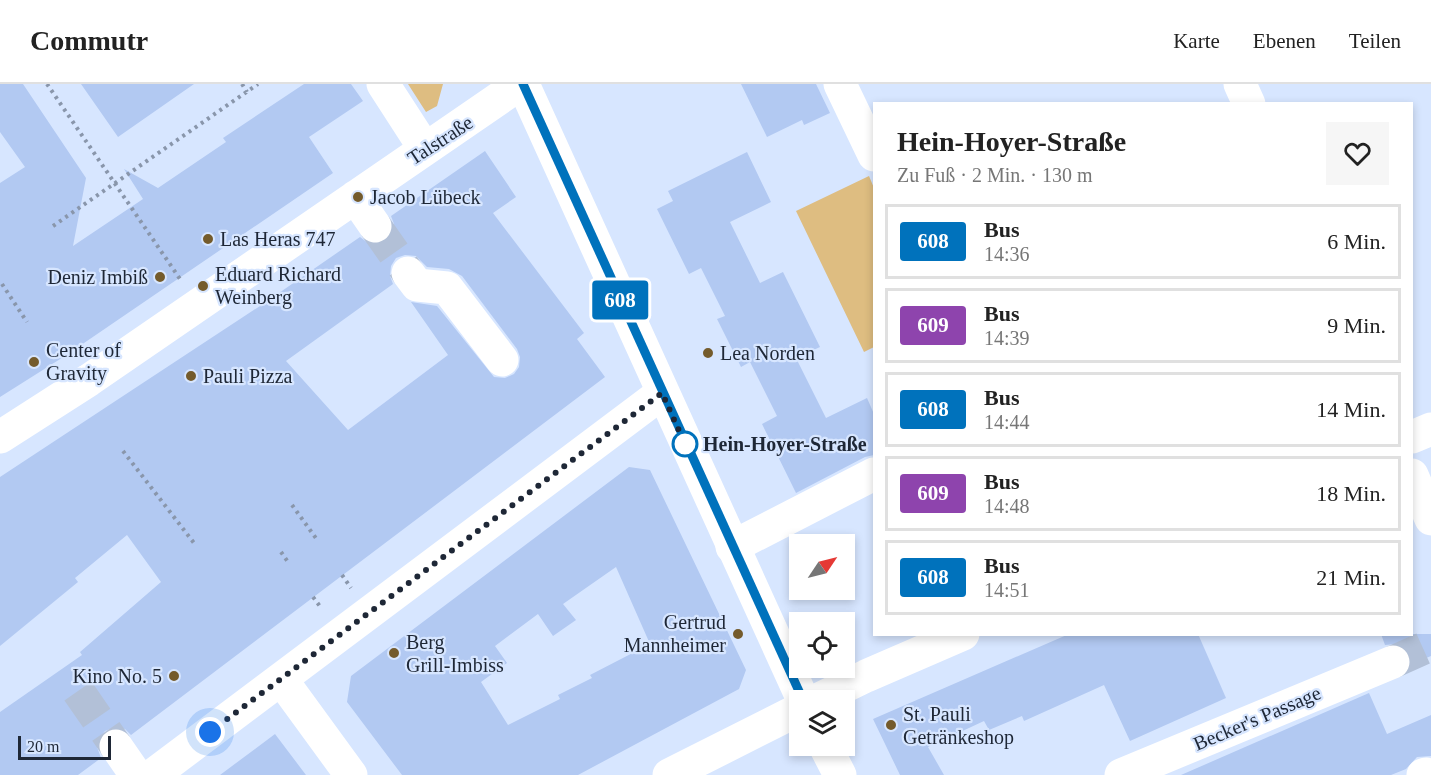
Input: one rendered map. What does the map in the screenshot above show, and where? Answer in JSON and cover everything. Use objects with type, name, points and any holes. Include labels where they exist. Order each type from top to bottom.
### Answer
[{"type":"street","points":[[383,84],[425,149]]},
{"type":"street","points":[[522,84],[798,690]]},
{"type":"street","name":"Talstraße","points":[[0,437],[522,84]]},
{"type":"street","points":[[840,84],[873,153]]},
{"type":"street","points":[[1240,84],[1248,102]]},
{"type":"street","points":[[355,197],[375,226]]},
{"type":"street","points":[[408,273],[417,285],[447,288],[502,360]]},
{"type":"street","points":[[153,775],[662,393]]},
{"type":"street","points":[[1413,437],[1431,429]]},
{"type":"street","points":[[732,547],[873,475]]},
{"type":"street","points":[[1413,477],[1431,519]]},
{"type":"street","points":[[837,690],[958,636]]},
{"type":"street","name":"Becker's Passage","points":[[1121,775],[1393,662]]},
{"type":"street","points":[[281,679],[351,775]]},
{"type":"street","points":[[669,775],[789,715]]},
{"type":"street","points":[[117,747],[136,775]]},
{"type":"street","points":[[830,756],[840,775]]},
{"type":"path","points":[[47,84],[198,305]]},
{"type":"path","points":[[242,84],[247,92]]},
{"type":"path","points":[[53,226],[258,84]]},
{"type":"path","points":[[2,284],[27,322]]},
{"type":"path","points":[[123,450],[194,543]]},
{"type":"path","points":[[292,505],[318,541]]},
{"type":"path","points":[[281,552],[288,562]]},
{"type":"shaded area","points":[[408,84],[443,84],[437,106],[426,112]]},
{"type":"shaded area","points":[[869,176],[873,186],[873,348],[864,352],[796,211]]},
{"type":"building","points":[[0,84],[23,84],[86,178],[73,246],[143,199],[124,169],[158,188],[226,142],[223,138],[304,84],[351,84],[363,101],[309,137],[333,173],[65,356],[0,397],[0,183],[25,167],[0,132]]},
{"type":"building","points":[[81,84],[194,84],[118,137]]},
{"type":"building","points":[[741,84],[816,84],[830,113],[804,125],[802,120],[767,137]]},
{"type":"building","points":[[485,151],[516,197],[493,213],[584,333],[577,339],[605,377],[131,735],[125,729],[115,727],[105,731],[97,747],[101,758],[78,775],[0,775],[0,712],[82,655],[80,652],[161,582],[127,535],[75,578],[78,582],[0,646],[0,477],[263,304],[360,237],[376,245],[385,242],[392,233],[394,224],[391,216]],"holes":[[[405,255],[416,256],[427,267],[449,269],[462,276],[517,349],[520,357],[519,367],[514,374],[505,378],[494,377],[437,306],[411,302],[448,355],[348,430],[286,361],[393,284],[390,276],[391,266],[396,258]]]},
{"type":"building","points":[[747,152],[771,202],[730,222],[760,283],[783,272],[820,347],[796,358],[826,418],[867,398],[873,412],[873,455],[865,457],[796,493],[762,424],[777,416],[750,362],[741,367],[717,319],[725,316],[701,268],[689,274],[657,209],[673,201],[668,191]]},
{"type":"building","points":[[629,467],[650,470],[746,670],[739,689],[578,775],[402,775],[347,702],[351,676]],"holes":[[[616,567],[650,644],[590,675],[592,678],[558,695],[560,699],[508,725],[481,682],[507,663],[495,646],[538,614],[553,636],[576,620],[563,604]]]},
{"type":"building","points":[[1431,634],[1431,656],[1412,664],[1405,648],[1396,644],[1385,645],[1382,636]]},
{"type":"building","points":[[1064,636],[1199,636],[1226,698],[1130,741],[1104,685],[1024,721],[1022,716],[989,730],[984,721],[928,747],[944,775],[900,775],[873,719]]},
{"type":"building","points":[[1369,693],[1387,734],[1431,715],[1431,756],[1417,757],[1406,769],[1391,775],[1181,775]]},
{"type":"building","points":[[275,734],[306,775],[220,775]]},
{"type":"tunnel","points":[[375,226],[408,273]]},
{"type":"tunnel","points":[[1393,662],[1431,645]]},
{"type":"tunnel","points":[[78,691],[116,746]]},
{"type":"bus line","name":"608","points":[[523,84],[685,446],[798,690]]},
{"type":"place","name":"Jacob Lübeck","points":[[358,197]]},
{"type":"place","name":"Las Heras 747","points":[[208,239]]},
{"type":"place","name":"Deniz Imbiß","points":[[160,277]]},
{"type":"place","name":"Eduard Richard Weinberg","points":[[203,286]]},
{"type":"place","name":"Lea Norden","points":[[708,353]]},
{"type":"place","name":"Center of Gravity","points":[[34,362]]},
{"type":"place","name":"Pauli Pizza","points":[[191,376]]},
{"type":"place","name":"Hein-Hoyer-Straße","points":[[685,444]]},
{"type":"place","name":"Gertrud Mannheimer","points":[[738,634]]},
{"type":"place","name":"Berg Grill-Imbiss","points":[[394,653]]},
{"type":"place","name":"Kino No. 5","points":[[174,676]]},
{"type":"place","name":"St. Pauli Getränkeshop","points":[[891,725]]},
{"type":"route","points":[[210,732],[662,393],[685,446],[685,444]]}]
